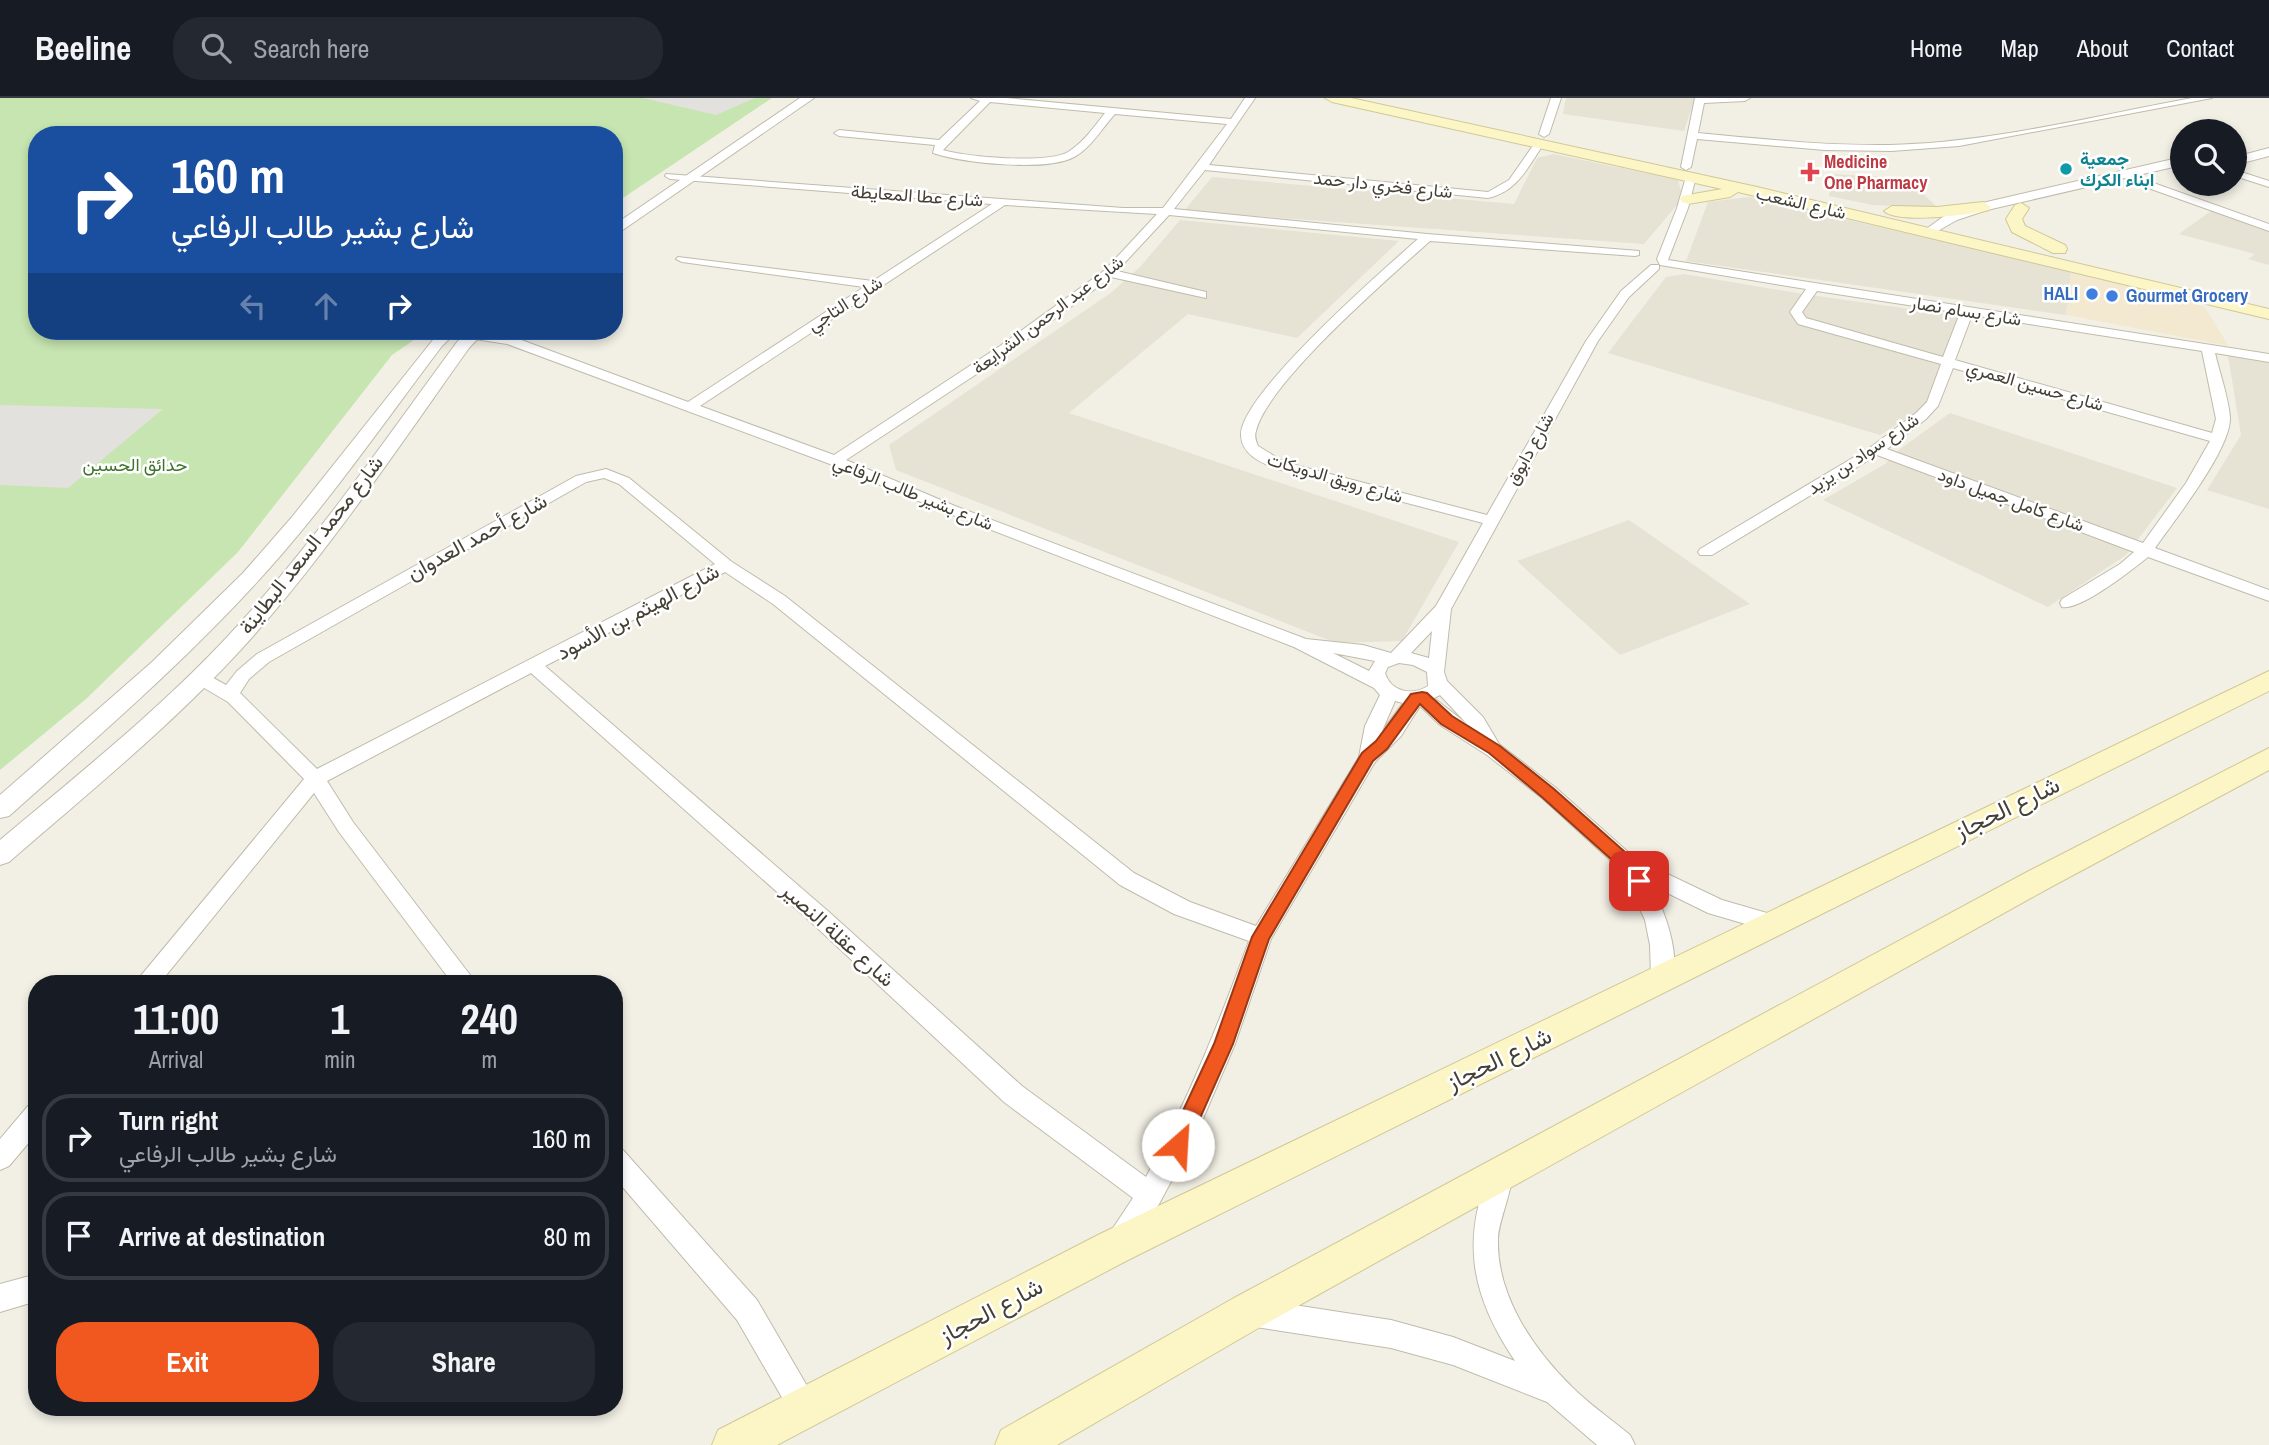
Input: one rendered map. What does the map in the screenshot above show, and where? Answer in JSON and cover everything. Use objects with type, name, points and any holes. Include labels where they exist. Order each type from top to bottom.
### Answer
[{"type":"main road","name":"شارع الشعب","points":[[1332,98],[1542,138],[1634,164],[1688,172],[1757,192],[1955,229],[2269,314]]},
{"type":"main road","name":"شارع الشعب","points":[[1371,98],[1688,172],[2078,257],[2269,303]]},
{"type":"main road","points":[[1634,164],[1672,183],[1687,200],[1719,193],[1757,192]]},
{"type":"main road","points":[[1840,204],[1918,212],[1983,207]]},
{"type":"main road","points":[[2021,208],[2014,219],[2018,229],[2036,241],[2078,257]]},
{"type":"main road","name":"شارع الحجاز","points":[[733,1445],[1114,1247],[2269,680]]},
{"type":"main road","points":[[1016,1445],[1248,1312],[2038,880],[2269,758]]},
{"type":"street","points":[[623,226],[808,98]]},
{"type":"street","points":[[973,98],[1233,122]]},
{"type":"street","name":"شارع عبد الرحمن الشرايعة","points":[[835,461],[994,357],[1109,273],[1143,239],[1202,167],[1250,98]]},
{"type":"street","name":"شارع فخري دار حمد","points":[[1202,167],[1488,195],[1503,192],[1510,187],[1542,138],[1556,98]]},
{"type":"street","points":[[1699,100],[1745,98]]},
{"type":"street","points":[[1695,136],[1825,147],[1891,148],[1959,142],[2207,98]]},
{"type":"street","points":[[988,99],[941,143],[937,151],[1022,161],[1054,161],[1074,153],[1113,110]]},
{"type":"street","name":"شارع دابوق","points":[[1392,658],[1443,610],[1567,382],[1646,258],[1673,229],[1687,200],[1688,172],[1695,136],[1694,117],[1699,100]]},
{"type":"street","points":[[839,133],[941,143]]},
{"type":"street","points":[[2247,147],[2269,142]]},
{"type":"street","points":[[2247,158],[2269,152]]},
{"type":"street","points":[[664,180],[687,163]]},
{"type":"street","points":[[2170,164],[1983,207],[1952,217],[1955,229],[2021,208],[2170,176]]},
{"type":"street","points":[[2247,177],[2269,184]]},
{"type":"street","name":"شارع عطا المعايطة","points":[[664,180],[693,178],[1123,211],[1165,211]]},
{"type":"street","points":[[2141,182],[2269,228]]},
{"type":"street","name":"شارع التاجي","points":[[688,408],[1003,202]]},
{"type":"street","points":[[1165,211],[1646,258]]},
{"type":"street","points":[[1661,237],[1673,229]]},
{"type":"street","name":"شارع رويق الدويكات","points":[[1426,237],[1344,314],[1271,391],[1254,417],[1248,432],[1250,442],[1253,450],[1261,457],[1279,465],[1492,521]]},
{"type":"street","name":"شارع دابوق","points":[[1625,294],[1646,258]]},
{"type":"street","name":"شارع بسام نصار","points":[[1646,258],[1812,287],[2269,358]]},
{"type":"street","points":[[682,259],[873,285]]},
{"type":"street","points":[[1109,273],[1202,295]]},
{"type":"street","name":"شارع حسين العمري","points":[[1812,287],[1796,312],[1802,321],[2218,439]]},
{"type":"street","name":"شارع سواد بن يزيد","points":[[1706,552],[1876,450],[1928,409],[1967,311]]},
{"type":"street","name":"شارع محمد السعد البطاينة","points":[[0,855],[200,678],[247,629],[306,559],[455,340]]},
{"type":"street","name":"شارع محمد السعد البطاينة","points":[[0,809],[119,704],[251,576],[455,340]]},
{"type":"street","name":"شارع بشير طالب الرفاعي","points":[[482,340],[524,347],[835,461],[959,512],[1300,643],[1385,689],[1419,697]]},
{"type":"street","points":[[2068,603],[2126,567],[2146,550],[2193,483],[2218,439],[2223,419],[2208,349]]},
{"type":"street","name":"شارع كامل جميل داود","points":[[1876,450],[2269,596]]},
{"type":"street","name":"شارع أحمد العدوان","points":[[229,695],[243,675],[263,658],[592,475],[606,473],[624,481],[726,565]]},
{"type":"street","name":"شارع الهيثم بن الأسود","points":[[152,975],[315,779],[726,565],[779,600],[1127,878],[1182,908],[1261,937]]},
{"type":"street","name":"شارع دابوق","points":[[1437,677],[1443,610]]},
{"type":"street","name":"شارع بشير طالب الرفاعي","points":[[1300,643],[1419,660],[1437,677]]},
{"type":"street","points":[[1114,1247],[1150,1195],[1187,1127],[1223,1044],[1261,937],[1367,757],[1385,689],[1376,673],[1378,667],[1392,658]]},
{"type":"street","name":"شارع عقلة النصير","points":[[534,666],[821,918],[1013,1094],[1150,1195]]},
{"type":"street","points":[[1367,757],[1382,745],[1419,697],[1436,689],[1437,677]]},
{"type":"street","points":[[1437,677],[1476,722],[1494,750]]},
{"type":"street","points":[[200,678],[229,695],[315,779],[354,838],[459,975]]},
{"type":"street","points":[[1419,697],[1447,720],[1494,750],[1629,865],[1698,900],[1773,923]]},
{"type":"street","points":[[1629,865],[1648,898],[1660,929],[1662,978]]},
{"type":"street","points":[[0,1158],[28,1125]]},
{"type":"street","points":[[623,1168],[747,1310],[804,1408]]},
{"type":"street","points":[[1502,1173],[1485,1239],[1489,1278],[1498,1304],[1513,1332],[1555,1391],[1620,1445]]},
{"type":"street","points":[[0,1298],[28,1290]]},
{"type":"street","points":[[1248,1312],[1353,1327],[1412,1339],[1453,1351],[1555,1391]]},
{"type":"shaded area","points":[[643,98],[755,98],[716,115]]},
{"type":"shaded area","points":[[1566,98],[1695,98],[1684,131],[1563,114]]},
{"type":"shaded area","points":[[1554,154],[1678,180],[1683,198],[1644,244],[1184,211],[1212,177],[1514,204],[1537,158]]},
{"type":"shaded area","points":[[1831,174],[1906,178],[1938,208],[1873,205],[1829,196]]},
{"type":"shaded area","points":[[1749,197],[2071,271],[2066,315],[1686,261],[1708,202]]},
{"type":"shaded area","points":[[2211,211],[2269,232],[2269,265],[2248,259],[2255,254],[2179,234]]},
{"type":"shaded area","points":[[1180,220],[1399,241],[1297,338],[1188,314],[1069,413],[1459,542],[1402,641],[1336,643],[896,470],[889,445],[1112,292],[1140,267]]},
{"type":"shaded area","points":[[2071,271],[2204,306],[2229,346],[2066,315]]},
{"type":"shaded area","points":[[1684,274],[1960,316],[1925,407],[1880,435],[1608,353],[1666,277]]},
{"type":"shaded area","points":[[2228,356],[2269,363],[2269,509],[2207,490],[2241,435]]},
{"type":"shaded area","points":[[0,405],[163,409],[68,488],[0,485]]},
{"type":"shaded area","points":[[1950,413],[2177,488],[2126,555],[2048,607],[1823,500],[1885,464],[1900,449]]},
{"type":"shaded area","points":[[1629,520],[1750,604],[1620,655],[1517,561]]},
{"type":"green space","name":"حدائق الحسين","points":[[0,98],[772,98],[623,198],[623,126],[28,126],[28,340],[414,340],[392,355],[238,552],[86,699],[0,770]]},
{"type":"place","name":"جمعية ابناء الكرك","points":[[2066,169]]},
{"type":"place","name":"Medicine One Pharmacy","points":[[1810,172]]},
{"type":"place","name":"HALI","points":[[2092,294]]},
{"type":"place","name":"Gourmet Grocery","points":[[2112,296]]},
{"type":"route","points":[[1178,1145],[1223,1044],[1261,937],[1367,757],[1382,745],[1405,717],[1416,698],[1422,697],[1447,720],[1494,750],[1549,793],[1629,865],[1639,881]]}]
